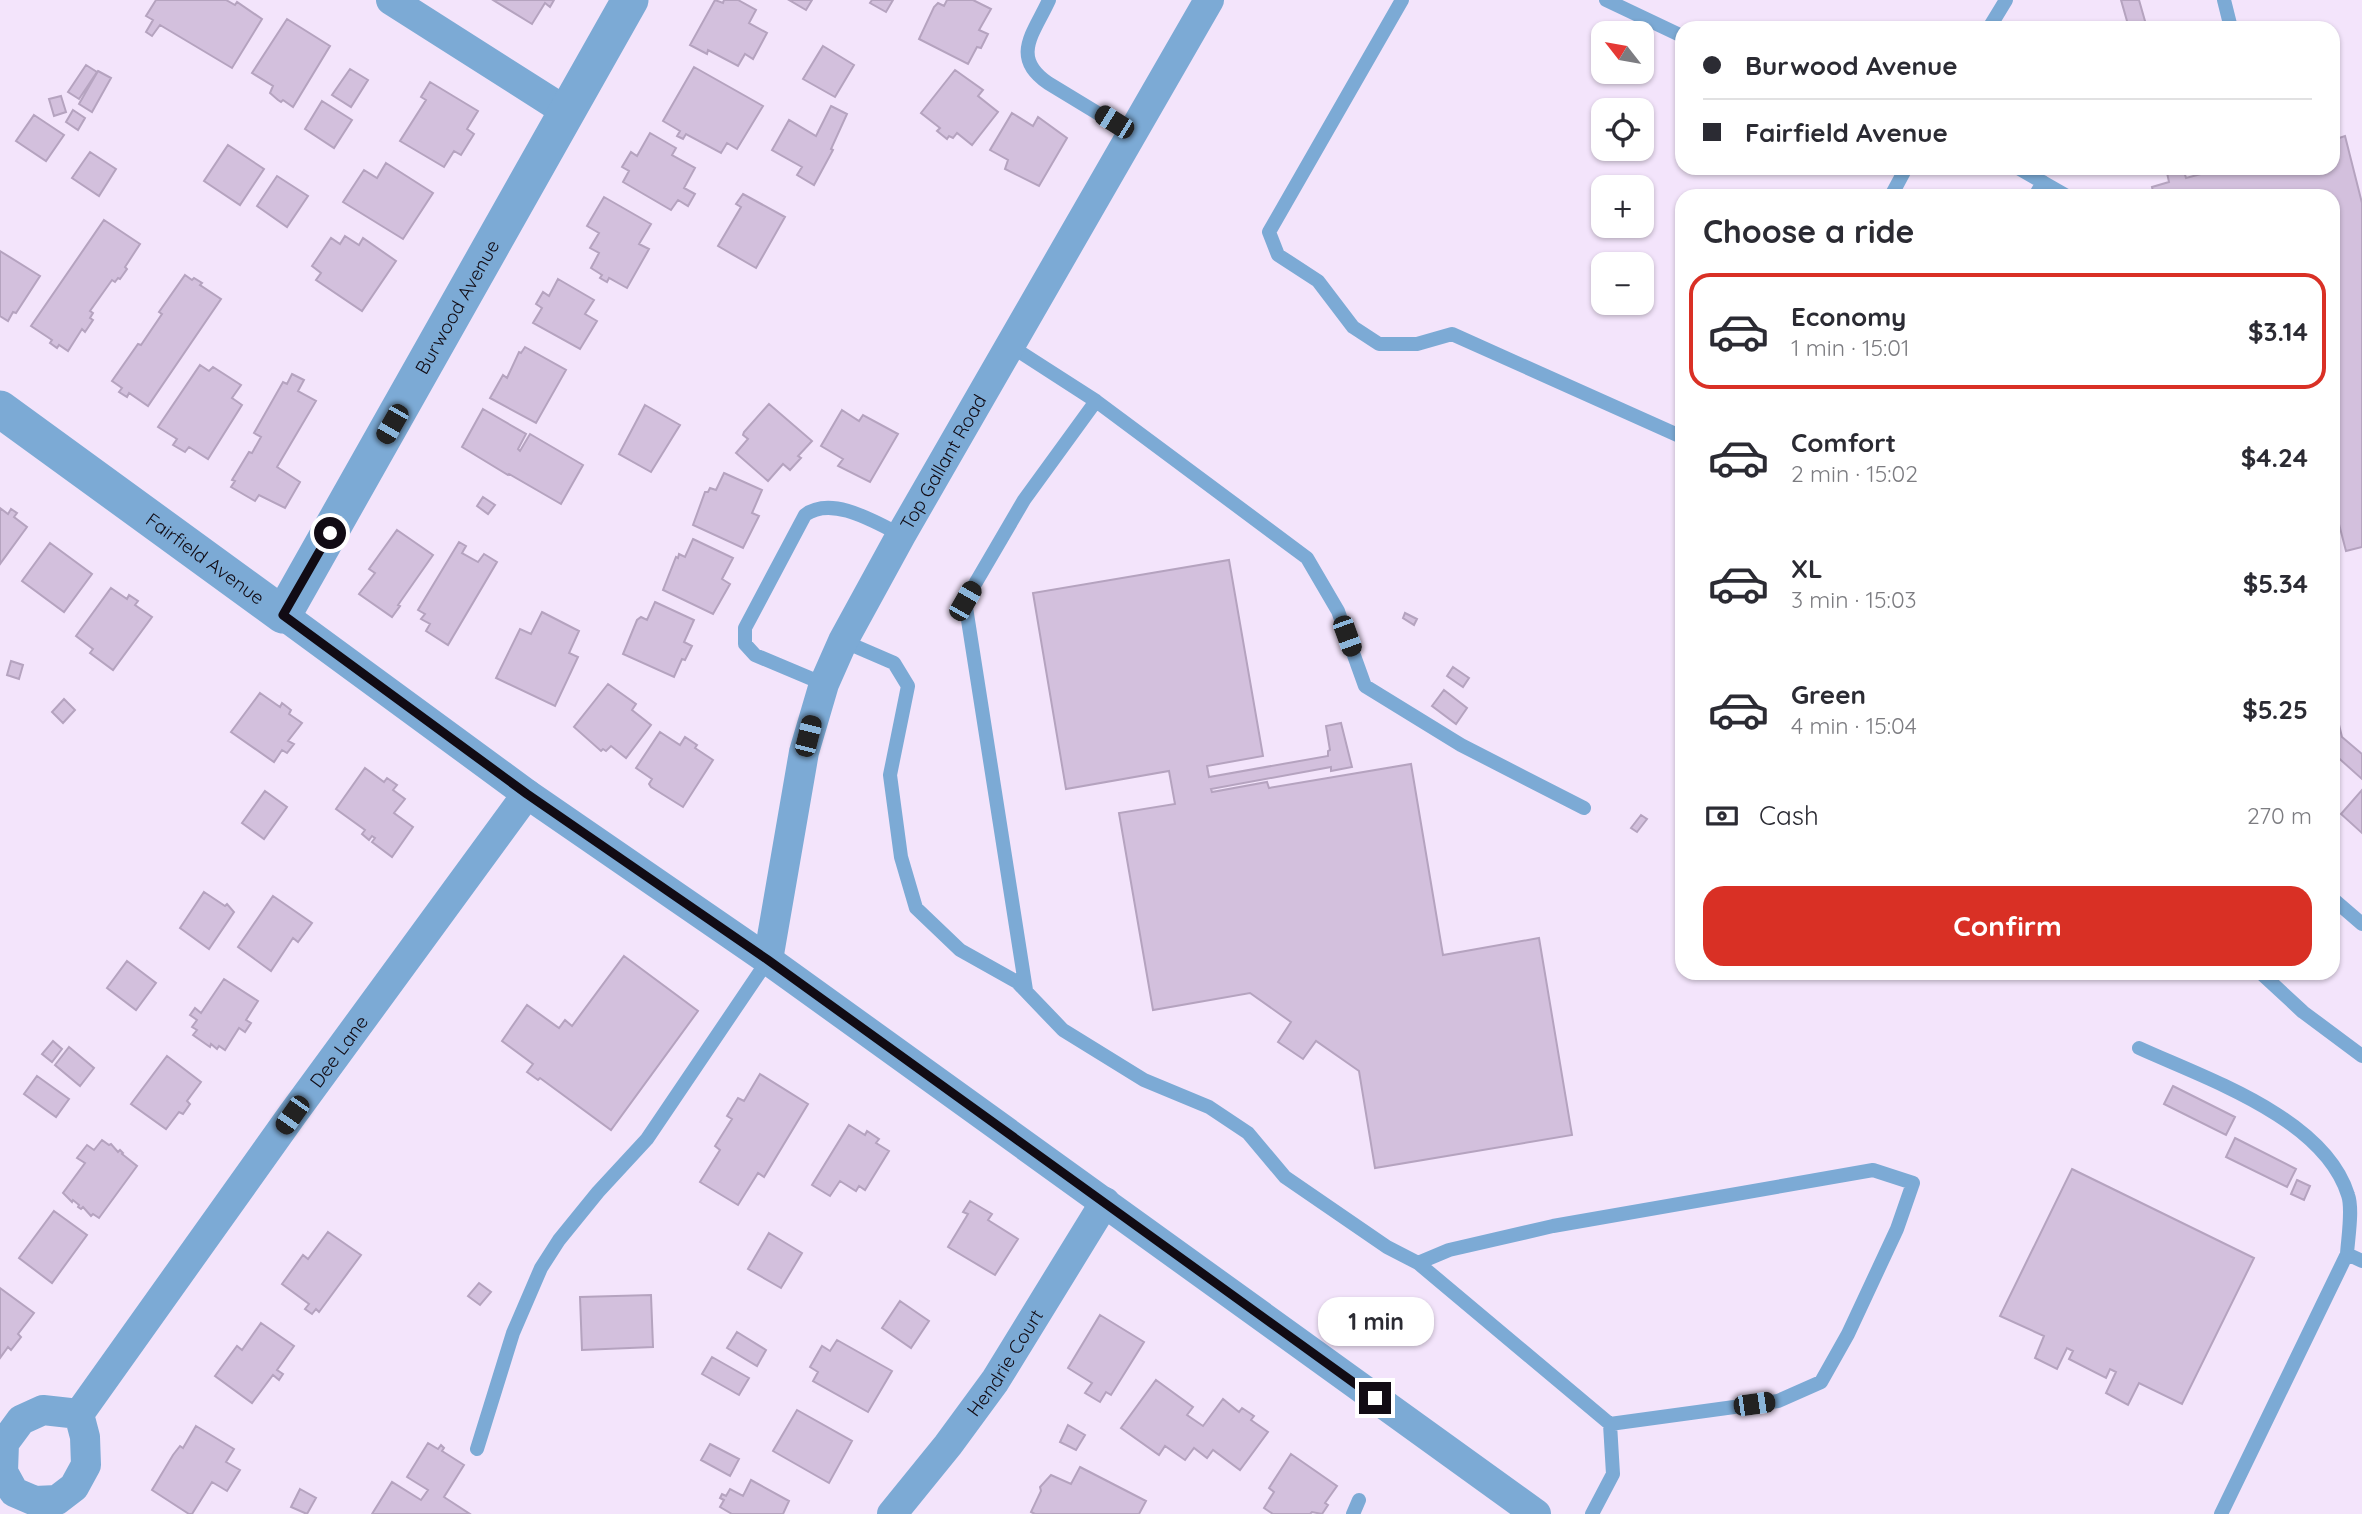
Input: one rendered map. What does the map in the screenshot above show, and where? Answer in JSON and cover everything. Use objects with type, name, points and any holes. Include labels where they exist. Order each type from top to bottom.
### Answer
[{"type":"street","points":[[391,0],[567,113]]},
{"type":"street","name":"Burwood Avenue","points":[[283,615],[631,0]]},
{"type":"street","name":"Top Gallant Road","points":[[768,960],[812,720],[843,641],[1009,345],[1209,0]]},
{"type":"street","name":"Fairfield Avenue","points":[[0,409],[527,794],[768,960],[1536,1514]]},
{"type":"street","name":"Dee Lane","points":[[79,1414],[292,1115],[527,794]]},
{"type":"street","name":"Hendrie Court","points":[[892,1514],[995,1381],[1105,1202]]},
{"type":"lane","points":[[1049,0],[1029,43],[1026,55],[1030,66],[1048,83],[1132,134]]},
{"type":"lane","points":[[1402,0],[1269,233],[1278,255],[1318,281],[1353,327],[1379,344],[1417,344],[1452,334],[1675,435]]},
{"type":"lane","points":[[1605,0],[1675,33]]},
{"type":"lane","points":[[1993,21],[2006,0]]},
{"type":"lane","points":[[2226,1],[2230,21]]},
{"type":"lane","points":[[2030,175],[2055,189]]},
{"type":"lane","points":[[2039,189],[2043,182]]},
{"type":"lane","points":[[1009,345],[1096,401],[1307,558],[1338,611],[1365,685],[1461,745],[1584,808]]},
{"type":"lane","points":[[1026,990],[965,601],[1024,500],[1096,401]]},
{"type":"lane","points":[[824,684],[755,655],[745,644],[745,628],[767,583],[805,515],[812,510],[829,508],[848,512],[901,536]]},
{"type":"lane","points":[[843,641],[894,663],[908,685],[890,775],[901,858],[916,908],[960,950],[1017,982],[1063,1030],[1144,1080],[1209,1107],[1248,1133],[1285,1177],[1387,1247],[1418,1263],[1610,1424],[1612,1474],[1592,1514]]},
{"type":"lane","points":[[2340,905],[2362,924]]},
{"type":"lane","points":[[477,1449],[513,1333],[541,1268],[558,1240],[647,1139],[768,960]]},
{"type":"lane","points":[[2268,980],[2302,1012],[2362,1056]]},
{"type":"lane","points":[[2139,1048],[2277,1113],[2308,1138],[2339,1172],[2350,1198],[2347,1254],[2221,1514]]},
{"type":"lane","points":[[1418,1263],[1449,1250],[1552,1226],[1873,1170],[1913,1182],[1897,1229],[1848,1334],[1821,1382],[1778,1401],[1610,1424]]},
{"type":"lane","points":[[2347,1254],[2362,1261]]},
{"type":"building","points":[[156,0],[226,0],[235,5],[237,2],[262,19],[232,68],[160,25],[152,36],[146,32],[153,20],[146,16]]},
{"type":"building","points":[[493,0],[554,0],[550,7],[545,3],[532,24]]},
{"type":"building","points":[[715,0],[723,3],[724,0],[738,0],[756,10],[749,23],[767,33],[753,59],[745,54],[738,66],[708,50],[707,54],[690,45]]},
{"type":"building","points":[[789,0],[812,0],[806,10]]},
{"type":"building","points":[[872,0],[893,0],[886,12],[870,3]]},
{"type":"building","points":[[947,0],[973,0],[991,9],[979,30],[988,34],[968,64],[919,39],[934,7],[938,3],[944,6]]},
{"type":"building","points":[[2121,0],[2139,0],[2145,21],[2127,21]]},
{"type":"building","points":[[287,19],[330,46],[293,107],[283,100],[278,100],[270,93],[273,86],[252,73]]},
{"type":"building","points":[[823,46],[854,65],[835,97],[803,79]]},
{"type":"building","points":[[86,65],[97,72],[79,99],[68,92]]},
{"type":"building","points":[[694,67],[763,106],[737,149],[727,143],[721,153],[686,134],[683,139],[677,136],[680,131],[663,121]]},
{"type":"building","points":[[350,69],[368,80],[351,107],[332,95]]},
{"type":"building","points":[[955,70],[983,90],[978,96],[998,112],[972,145],[957,133],[953,138],[949,136],[947,139],[937,131],[940,128],[921,113]]},
{"type":"building","points":[[98,71],[111,78],[92,112],[79,104]]},
{"type":"building","points":[[430,82],[478,111],[467,129],[474,134],[461,155],[454,151],[444,167],[400,141],[426,100],[421,97]]},
{"type":"building","points":[[61,96],[66,112],[54,116],[49,99]]},
{"type":"building","points":[[322,101],[352,120],[334,148],[305,129]]},
{"type":"building","points":[[831,106],[847,114],[831,149],[833,150],[814,185],[797,175],[802,167],[772,150],[789,120],[816,136]]},
{"type":"building","points":[[73,110],[85,118],[78,130],[66,122]]},
{"type":"building","points":[[1012,113],[1033,126],[1038,117],[1067,138],[1039,186],[1005,169],[1008,160],[990,150]]},
{"type":"building","points":[[34,115],[64,135],[46,161],[16,141]]},
{"type":"building","points":[[650,133],[676,148],[672,155],[695,168],[684,188],[695,194],[688,206],[678,200],[671,210],[623,182],[629,171],[622,167],[631,152],[637,156]]},
{"type":"building","points":[[2345,136],[2362,203],[2362,547],[2346,551],[2340,528],[2340,189],[2152,187],[2169,182],[2168,175],[2185,175],[2186,178],[2197,175],[2340,175],[2340,138]]},
{"type":"building","points":[[228,145],[264,169],[240,205],[204,181]]},
{"type":"building","points":[[90,152],[116,169],[99,196],[72,178]]},
{"type":"building","points":[[386,163],[433,193],[403,239],[343,202],[364,170],[377,178]]},
{"type":"building","points":[[277,176],[308,196],[287,227],[257,206]]},
{"type":"building","points":[[743,194],[785,217],[756,268],[718,246],[741,207],[736,204]]},
{"type":"building","points":[[604,197],[651,224],[639,244],[649,249],[627,288],[609,278],[607,282],[591,268],[599,253],[590,248],[599,233],[587,226]]},
{"type":"building","points":[[104,220],[140,244],[120,279],[115,282],[112,280],[90,311],[93,313],[90,318],[93,320],[85,332],[82,329],[68,351],[59,345],[57,348],[50,343],[52,340],[31,326]]},
{"type":"building","points":[[345,236],[359,245],[363,238],[396,261],[362,311],[316,280],[321,273],[312,266],[331,238],[340,244]]},
{"type":"building","points":[[0,251],[40,276],[8,321],[0,316]]},
{"type":"building","points":[[185,275],[202,283],[200,285],[221,299],[148,406],[129,393],[127,397],[119,392],[122,388],[112,381],[138,344],[141,345],[162,314],[159,312]]},
{"type":"building","points":[[558,279],[594,300],[585,314],[597,321],[580,349],[533,323],[542,308],[536,304],[543,292],[549,296]]},
{"type":"building","points":[[525,347],[566,370],[536,423],[490,398],[503,375],[507,378],[519,352]]},
{"type":"building","points":[[200,365],[209,371],[213,367],[241,385],[232,398],[242,405],[208,459],[189,447],[185,452],[173,445],[177,439],[158,427]]},
{"type":"building","points":[[292,374],[304,380],[298,391],[316,401],[277,467],[300,482],[285,508],[259,495],[255,501],[231,487],[235,481],[232,480],[261,437],[254,433],[283,382],[287,384]]},
{"type":"building","points":[[769,404],[812,441],[790,470],[783,464],[768,481],[736,453],[748,439],[743,435],[744,432]]},
{"type":"building","points":[[645,405],[680,425],[651,472],[619,454]]},
{"type":"building","points":[[483,409],[526,434],[518,449],[520,451],[530,434],[583,465],[561,504],[462,447]]},
{"type":"building","points":[[842,410],[859,421],[863,415],[898,434],[870,482],[838,466],[843,459],[821,446]]},
{"type":"building","points":[[724,473],[762,490],[752,513],[759,516],[743,548],[693,525],[705,492],[710,488],[716,490]]},
{"type":"building","points":[[483,497],[495,505],[488,514],[477,506]]},
{"type":"building","points":[[0,508],[8,514],[11,509],[17,513],[14,517],[27,527],[0,564]]},
{"type":"building","points":[[397,530],[433,555],[392,617],[359,594],[375,573],[369,569]]},
{"type":"building","points":[[693,539],[733,558],[722,579],[730,584],[713,614],[663,590],[676,557],[678,558],[679,554],[685,557]]},
{"type":"building","points":[[459,542],[466,546],[462,553],[478,562],[484,554],[497,562],[448,645],[426,631],[430,624],[421,619],[425,614],[418,610]]},
{"type":"building","points":[[50,543],[92,574],[64,612],[22,581]]},
{"type":"building","points":[[1229,560],[1263,756],[1207,766],[1209,777],[1328,756],[1330,750],[1326,726],[1341,723],[1352,767],[1331,771],[1331,767],[1211,789],[1212,792],[1267,782],[1269,788],[1411,764],[1443,955],[1539,938],[1572,1135],[1375,1168],[1359,1071],[1316,1041],[1303,1059],[1278,1042],[1291,1022],[1250,993],[1153,1010],[1119,813],[1175,804],[1169,771],[1066,789],[1033,593]]},
{"type":"building","points":[[111,588],[127,599],[129,595],[138,601],[135,605],[152,617],[113,670],[90,653],[93,649],[76,636]]},
{"type":"building","points":[[655,602],[694,620],[684,642],[692,646],[685,660],[682,659],[674,677],[623,654],[637,620],[641,617],[647,620]]},
{"type":"building","points":[[542,612],[579,631],[569,653],[578,657],[555,706],[496,678],[520,629],[531,634]]},
{"type":"building","points":[[1405,613],[1417,619],[1414,625],[1403,618]]},
{"type":"building","points":[[11,661],[23,665],[19,679],[7,675]]},
{"type":"building","points":[[1453,667],[1469,678],[1463,687],[1447,676]]},
{"type":"building","points":[[608,684],[636,704],[632,710],[651,725],[626,758],[611,746],[606,751],[601,751],[574,727]]},
{"type":"building","points":[[1444,690],[1467,708],[1456,724],[1432,706]]},
{"type":"building","points":[[260,693],[280,707],[282,703],[291,710],[289,714],[302,723],[288,741],[294,744],[287,753],[282,750],[274,762],[231,732]]},
{"type":"building","points":[[64,699],[75,710],[63,723],[52,712]]},
{"type":"building","points":[[2340,729],[2342,737],[2362,754],[2362,779],[2340,759]]},
{"type":"building","points":[[660,732],[680,745],[685,737],[697,745],[695,748],[713,760],[683,807],[651,787],[649,784],[652,779],[636,768]]},
{"type":"building","points":[[365,768],[384,782],[387,778],[397,785],[393,790],[405,799],[394,813],[413,827],[392,857],[372,842],[375,838],[372,836],[369,840],[362,834],[365,830],[336,809]]},
{"type":"building","points":[[2362,790],[2362,833],[2341,814]]},
{"type":"building","points":[[265,791],[287,807],[264,839],[242,823]]},
{"type":"building","points":[[1641,815],[1647,819],[1637,832],[1631,828]]},
{"type":"building","points":[[204,892],[225,906],[227,904],[234,912],[209,949],[180,928]]},
{"type":"building","points":[[273,896],[312,923],[298,942],[293,938],[271,971],[238,947]]},
{"type":"building","points":[[624,956],[698,1011],[611,1130],[540,1078],[538,1080],[527,1072],[533,1064],[502,1041],[527,1005],[559,1028],[565,1020],[572,1026]]},
{"type":"building","points":[[127,961],[156,983],[136,1010],[107,988]]},
{"type":"building","points":[[224,979],[258,1001],[246,1020],[251,1023],[245,1032],[239,1028],[225,1050],[219,1046],[217,1049],[211,1044],[210,1047],[193,1035],[197,1030],[192,1027],[197,1020],[190,1015],[195,1008],[201,1013]]},
{"type":"building","points":[[53,1041],[62,1049],[52,1062],[42,1054]]},
{"type":"building","points":[[69,1047],[94,1068],[80,1086],[55,1065]]},
{"type":"building","points":[[167,1056],[201,1082],[187,1101],[190,1104],[183,1114],[179,1112],[166,1129],[131,1104]]},
{"type":"building","points":[[760,1074],[808,1104],[764,1177],[758,1173],[738,1205],[700,1182],[720,1150],[715,1146],[732,1119],[727,1116],[738,1098],[744,1101]]},
{"type":"building","points":[[37,1076],[69,1099],[56,1117],[24,1094]]},
{"type":"building","points":[[2173,1086],[2235,1117],[2226,1135],[2164,1104]]},
{"type":"building","points":[[849,1125],[865,1135],[867,1131],[879,1139],[876,1143],[889,1151],[865,1190],[859,1186],[856,1191],[840,1181],[830,1196],[812,1185]]},
{"type":"building","points":[[2235,1138],[2296,1169],[2287,1187],[2226,1157]]},
{"type":"building","points":[[102,1140],[111,1144],[118,1152],[120,1150],[137,1166],[99,1218],[93,1214],[91,1216],[83,1207],[78,1207],[79,1205],[63,1193],[85,1163],[77,1158],[87,1145],[94,1150]]},
{"type":"building","points":[[2072,1169],[2254,1258],[2182,1404],[2139,1383],[2128,1405],[2106,1393],[2116,1372],[2110,1369],[2106,1378],[2069,1359],[2073,1351],[2067,1348],[2057,1369],[2035,1358],[2044,1336],[2000,1316]]},
{"type":"building","points":[[2297,1180],[2310,1186],[2304,1200],[2291,1194]]},
{"type":"building","points":[[970,1201],[992,1214],[988,1220],[1018,1239],[995,1275],[948,1247],[968,1214],[963,1212]]},
{"type":"building","points":[[54,1211],[87,1235],[52,1283],[19,1258]]},
{"type":"building","points":[[328,1232],[361,1255],[319,1312],[316,1309],[312,1314],[305,1309],[309,1304],[282,1284],[303,1255],[308,1259]]},
{"type":"building","points":[[769,1233],[802,1253],[781,1288],[748,1269]]},
{"type":"building","points":[[479,1283],[491,1292],[480,1305],[468,1296]]},
{"type":"building","points":[[0,1288],[34,1313],[18,1334],[21,1337],[11,1350],[8,1347],[0,1358]]},
{"type":"building","points":[[651,1295],[653,1347],[582,1350],[580,1297]]},
{"type":"building","points":[[900,1301],[929,1321],[911,1348],[882,1328]]},
{"type":"building","points":[[1100,1315],[1144,1342],[1111,1395],[1106,1392],[1100,1402],[1085,1393],[1092,1383],[1068,1368]]},
{"type":"building","points":[[261,1323],[294,1346],[277,1370],[283,1374],[279,1380],[273,1375],[252,1403],[215,1376],[237,1346],[242,1350]]},
{"type":"building","points":[[737,1332],[766,1350],[757,1366],[727,1348]]},
{"type":"building","points":[[837,1340],[892,1371],[868,1412],[813,1381],[818,1372],[810,1367],[822,1346],[830,1351]]},
{"type":"building","points":[[712,1357],[749,1378],[739,1395],[702,1374]]},
{"type":"building","points":[[1156,1380],[1193,1407],[1187,1415],[1203,1426],[1223,1399],[1239,1412],[1242,1408],[1254,1416],[1251,1420],[1268,1432],[1240,1470],[1213,1450],[1207,1458],[1194,1448],[1185,1460],[1165,1446],[1159,1455],[1121,1428]]},
{"type":"building","points":[[797,1410],[852,1441],[829,1483],[773,1451]]},
{"type":"building","points":[[1068,1425],[1085,1435],[1076,1450],[1060,1442]]},
{"type":"building","points":[[196,1426],[234,1449],[226,1462],[240,1470],[227,1491],[212,1482],[192,1514],[189,1514],[152,1490],[173,1455],[180,1446],[183,1448]]},
{"type":"building","points":[[428,1443],[438,1449],[441,1445],[444,1448],[442,1451],[464,1465],[444,1497],[470,1514],[372,1514],[392,1482],[421,1500],[428,1490],[407,1477]]},
{"type":"building","points":[[710,1444],[739,1459],[730,1476],[701,1460]]},
{"type":"building","points":[[1291,1454],[1337,1486],[1325,1503],[1328,1505],[1322,1514],[1273,1514],[1264,1508],[1274,1492],[1269,1488]]},
{"type":"building","points":[[1080,1467],[1146,1501],[1139,1514],[1031,1512],[1041,1491],[1040,1487],[1051,1475],[1071,1484]]},
{"type":"building","points":[[751,1480],[789,1501],[783,1514],[732,1514],[720,1507],[724,1500],[720,1498],[722,1494],[726,1496],[730,1489],[743,1496]]},
{"type":"building","points":[[300,1489],[316,1498],[307,1514],[291,1507]]},
{"type":"route","points":[[330,533],[283,615],[527,794],[768,960],[1375,1398]]}]
